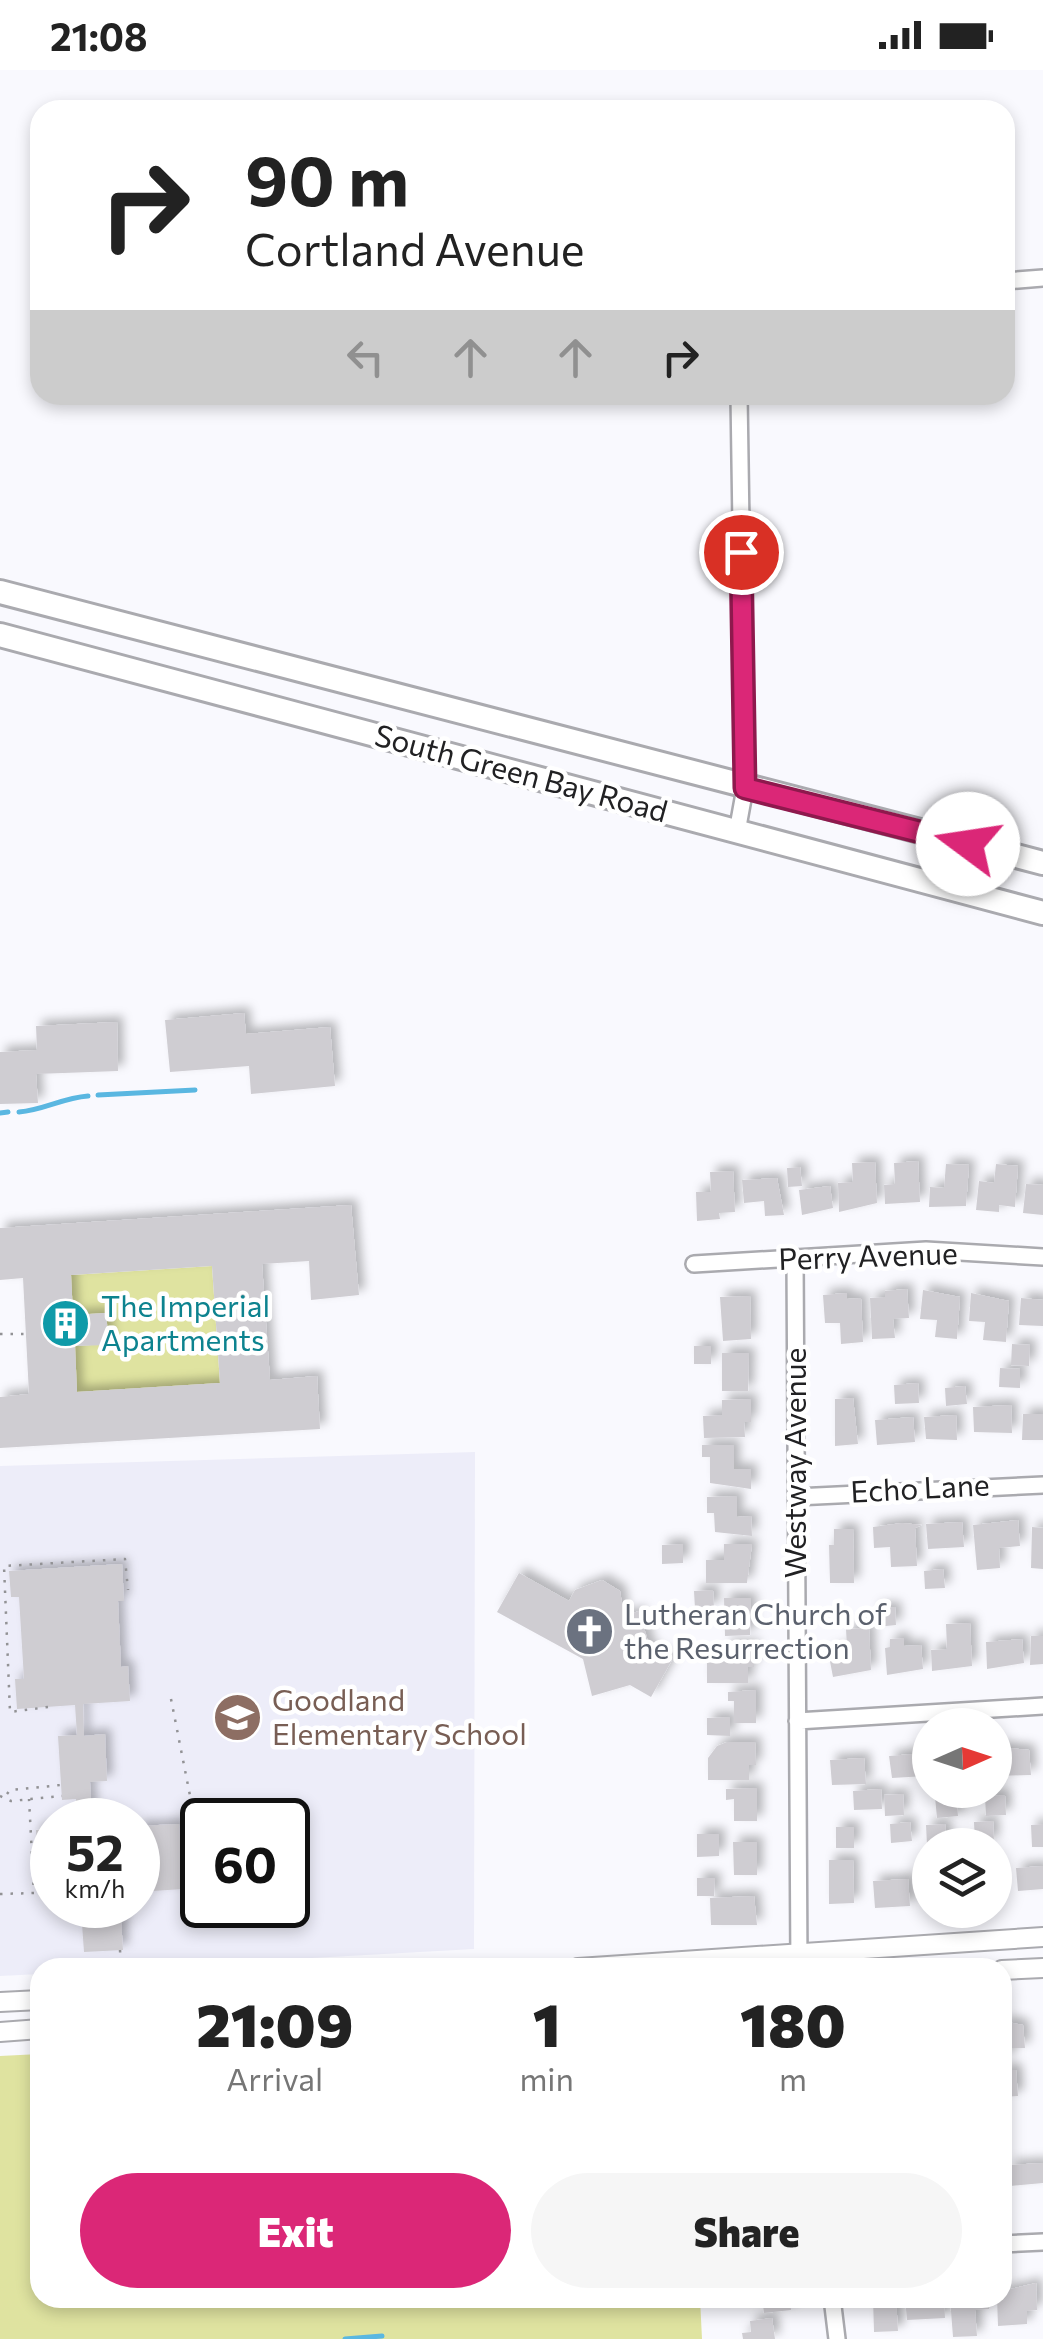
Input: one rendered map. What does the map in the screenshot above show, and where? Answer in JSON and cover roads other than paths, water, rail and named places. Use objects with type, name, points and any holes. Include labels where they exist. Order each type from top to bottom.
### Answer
[{"type":"main road","name":"South Green Bay Road","points":[[0,592],[1043,863]]},
{"type":"main road","name":"South Green Bay Road","points":[[0,635],[1043,913]]},
{"type":"street","points":[[1015,280],[1043,278]]},
{"type":"street","points":[[737,832],[745,788],[738,405]]},
{"type":"street","name":"Perry Avenue","points":[[694,1264],[926,1250],[1043,1258]]},
{"type":"street","name":"Westway Avenue","points":[[795,1258],[799,1958]]},
{"type":"street","name":"Echo Lane","points":[[796,1497],[1043,1485]]},
{"type":"street","points":[[797,1721],[1043,1706]]},
{"type":"street","points":[[820,1958],[1043,1937]]},
{"type":"street","points":[[1012,1970],[1043,1968]]},
{"type":"street","points":[[0,2002],[30,2000]]},
{"type":"street","points":[[0,2032],[30,2030]]},
{"type":"street","points":[[1012,2244],[1043,2242]]},
{"type":"street","points":[[833,2308],[838,2339]]},
{"type":"waterway","points":[[98,1095],[195,1090]]},
{"type":"waterway","points":[[19,1112],[88,1096]]},
{"type":"waterway","points":[[0,1113],[8,1112]]},
{"type":"waterway","points":[[345,2339],[382,2336]]},
{"type":"place","name":"The Imperial Apartments","points":[[66,1324]]},
{"type":"place","name":"Lutheran Church of the Resurrection","points":[[589,1632]]},
{"type":"place","name":"Goodland Elementary School","points":[[237,1718]]}]
